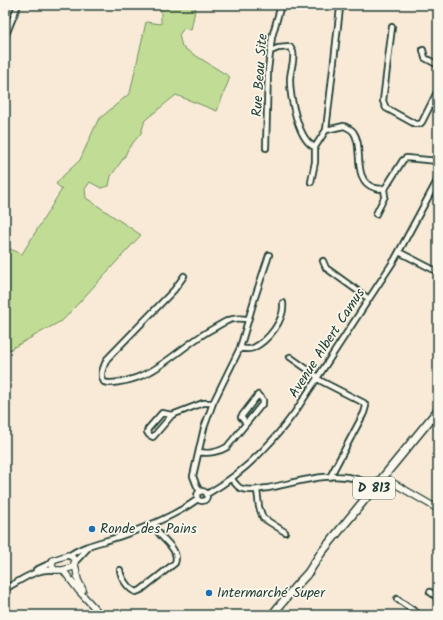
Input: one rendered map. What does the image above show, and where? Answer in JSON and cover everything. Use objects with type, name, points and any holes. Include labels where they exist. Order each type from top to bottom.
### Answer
[{"type":"main road","name":"D 813","points":[[272,615],[295,587],[305,571],[311,567],[438,410]]},
{"type":"main road","name":"D 813","points":[[269,615],[284,600]]},
{"type":"street","points":[[5,37],[18,5]]},
{"type":"street","name":"Rue Beau Site","points":[[266,148],[268,70],[272,37],[281,5]]},
{"type":"street","points":[[311,182],[315,162],[315,147],[326,130],[340,8]]},
{"type":"street","points":[[392,27],[383,101],[384,106],[415,124],[420,124],[438,90]]},
{"type":"street","points":[[271,51],[285,46],[290,47],[293,52],[290,79],[292,97],[300,129],[310,144],[315,147]]},
{"type":"street","points":[[423,50],[425,58],[438,65]]},
{"type":"street","points":[[326,130],[344,126],[354,132],[363,178],[366,183],[372,187],[384,189]]},
{"type":"street","points":[[384,189],[403,160],[406,158],[438,161]]},
{"type":"street","name":"Avenue Albert Camus","points":[[69,556],[91,546],[154,524],[198,499],[204,501],[207,498],[207,494],[232,479],[265,449],[281,431],[369,299],[399,252],[438,179]]},
{"type":"street","points":[[376,214],[385,196],[384,189]]},
{"type":"street","points":[[399,252],[438,272]]},
{"type":"street","points":[[198,499],[198,494],[200,492],[193,476],[204,428],[213,403],[240,348],[269,255]]},
{"type":"street","points":[[323,260],[326,268],[369,299]]},
{"type":"street","points":[[184,276],[174,290],[107,359],[102,373],[102,380],[104,382],[112,383],[129,381],[143,376],[160,367],[192,341],[207,332],[233,319],[248,319]]},
{"type":"street","points":[[240,348],[252,348],[263,342],[273,331],[282,315],[284,309],[283,303]]},
{"type":"street","points":[[290,357],[314,374],[320,381],[364,403],[366,406],[364,413],[330,477]]},
{"type":"street","points":[[199,452],[205,453],[224,449],[263,403],[263,400],[258,395],[241,416],[246,423]]},
{"type":"street","points":[[172,415],[162,413],[148,429],[147,432],[149,435],[153,437],[172,415],[203,403],[213,403]]},
{"type":"street","points":[[232,479],[240,488],[257,490],[312,478],[330,477],[360,480],[368,483],[374,488]]},
{"type":"street","points":[[383,477],[438,509]]},
{"type":"street","points":[[257,490],[259,506],[263,518],[285,532]]},
{"type":"street","points":[[200,492],[207,494]]},
{"type":"street","points":[[120,570],[121,576],[131,589],[136,592],[141,590],[175,563],[176,557],[174,551],[158,532],[154,524]]},
{"type":"street","name":"Avenue Albert Camus","points":[[75,563],[91,546]]},
{"type":"street","points":[[5,589],[54,560],[69,556],[73,558],[79,584],[90,602]]},
{"type":"street","points":[[54,560],[52,563],[54,570]]},
{"type":"street","points":[[31,574],[42,570],[64,570],[72,568],[75,563]]},
{"type":"street","points":[[64,570],[79,591],[101,615]]},
{"type":"street","points":[[430,592],[438,598]]},
{"type":"street","points":[[397,599],[420,615]]},
{"type":"green space","points":[[161,5],[196,5],[191,30],[184,28],[179,35],[182,47],[230,77],[217,111],[176,95],[145,120],[141,133],[128,149],[111,176],[109,186],[101,188],[90,182],[85,189],[86,198],[141,235],[63,320],[5,352],[5,247],[22,254],[62,189],[56,184],[80,160],[98,120],[130,93],[146,22],[161,24]]},
{"type":"place","name":"Ronde des Pains","points":[[92,529]]},
{"type":"place","name":"Intermarché Super","points":[[209,593]]}]
